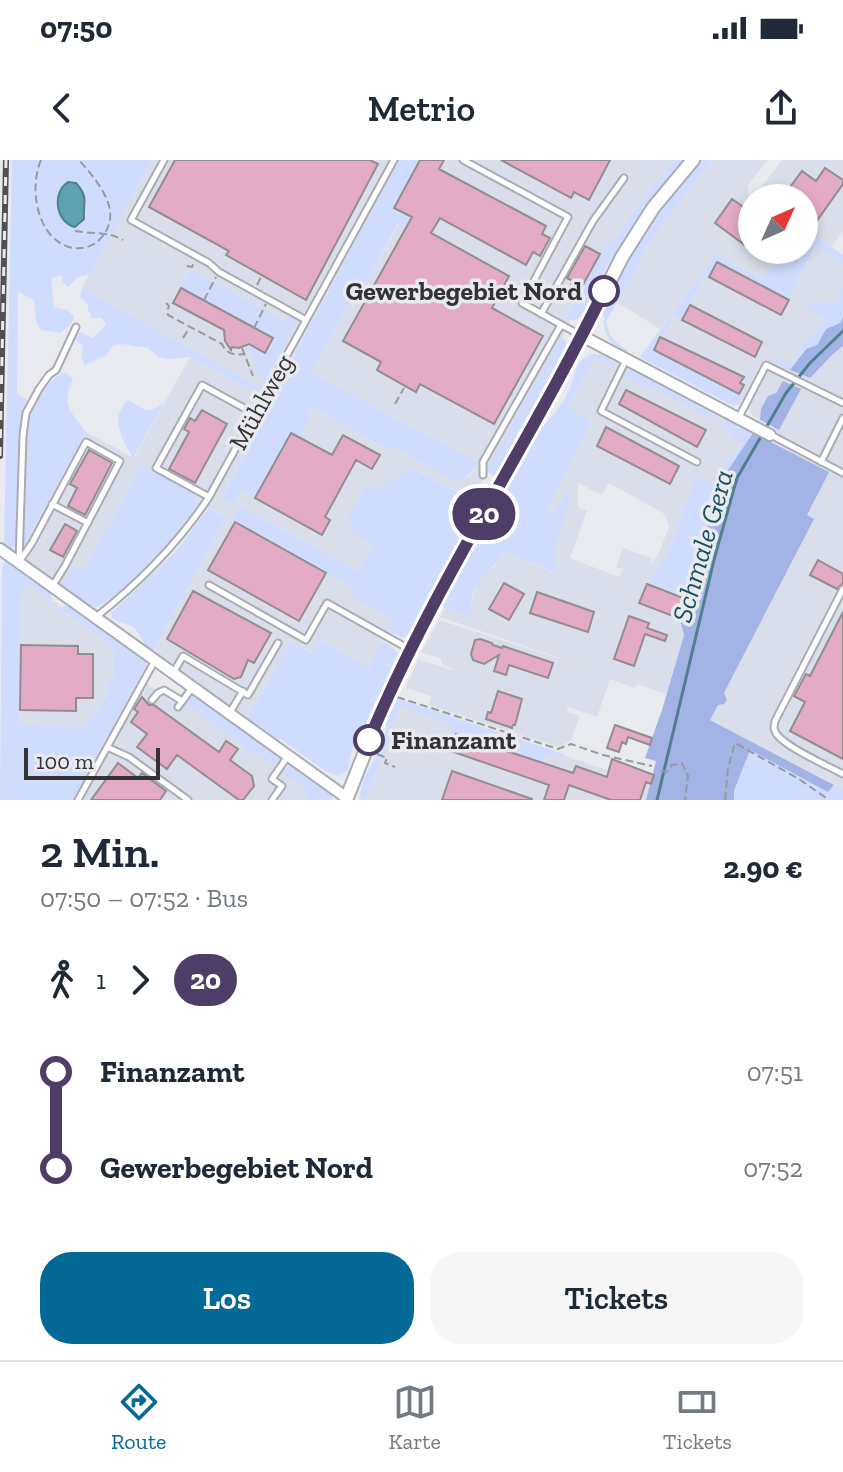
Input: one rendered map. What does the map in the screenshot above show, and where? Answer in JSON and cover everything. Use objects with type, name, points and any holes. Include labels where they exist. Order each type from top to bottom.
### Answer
[{"type":"street","points":[[0,549],[347,799],[388,694],[409,650],[582,336],[622,257],[653,208],[693,160]]},
{"type":"street","points":[[582,336],[770,435]]},
{"type":"lane","points":[[164,160],[131,220],[306,320]]},
{"type":"lane","name":"Mühlweg","points":[[95,618],[174,545],[194,521],[394,160]]},
{"type":"lane","points":[[463,160],[568,217],[522,303],[582,336]]},
{"type":"lane","points":[[541,314],[593,221],[624,178]]},
{"type":"lane","points":[[483,475],[483,462],[561,325]]},
{"type":"lane","points":[[19,563],[26,413],[39,389],[56,370],[76,327]]},
{"type":"lane","points":[[626,360],[601,411],[697,462]]},
{"type":"lane","points":[[738,418],[766,365],[843,403]]},
{"type":"lane","points":[[209,497],[156,468],[202,385],[255,414]]},
{"type":"lane","points":[[821,462],[843,418]]},
{"type":"lane","points":[[770,435],[843,473]]},
{"type":"lane","points":[[19,563],[86,442],[120,461],[52,586]]},
{"type":"lane","points":[[52,504],[88,523]]},
{"type":"lane","points":[[209,585],[306,640],[327,603],[409,650]]},
{"type":"lane","points":[[843,589],[774,728],[785,742],[843,774]]},
{"type":"lane","points":[[173,674],[183,656],[248,695],[278,643]]},
{"type":"lane","points":[[78,800],[155,661]]},
{"type":"lane","points":[[152,700],[164,690],[180,704],[192,688]]},
{"type":"lane","points":[[229,714],[243,691]]},
{"type":"lane","points":[[107,747],[129,757],[188,800]]},
{"type":"lane","points":[[272,800],[282,786],[272,779],[288,756]]},
{"type":"path","points":[[41,160],[36,177],[37,211],[56,240],[67,247],[81,248],[94,245],[106,234],[111,221],[105,196],[79,160]]},
{"type":"path","points":[[75,231],[114,235],[123,240]]},
{"type":"path","points":[[204,300],[219,272]]},
{"type":"path","points":[[253,291],[262,275]]},
{"type":"path","points":[[254,328],[269,300]]},
{"type":"path","points":[[166,303],[169,306],[168,315],[222,344],[232,355],[245,354]]},
{"type":"path","points":[[183,338],[189,327]]},
{"type":"path","points":[[242,348],[253,376]]},
{"type":"path","points":[[395,404],[404,388]]},
{"type":"path","points":[[388,694],[558,749],[571,744],[652,766]]},
{"type":"path","points":[[725,800],[728,768],[735,743],[799,779],[829,800]]},
{"type":"path","points":[[375,753],[387,758],[385,763],[395,767]]},
{"type":"path","points":[[661,771],[667,772],[672,765],[682,763],[688,776],[685,800]]},
{"type":"shaded area","points":[[12,160],[152,160],[90,274],[78,277],[68,287],[61,275],[51,279],[54,307],[67,310],[74,316],[72,323],[61,333],[41,330],[36,321],[34,300],[18,292],[17,394],[27,399],[19,443],[19,523],[12,550],[4,545]]},
{"type":"shaded area","points":[[152,160],[399,160],[273,393],[276,397],[221,497],[233,505],[241,490],[256,496],[291,433],[311,416],[307,414],[311,406],[384,448],[394,447],[454,481],[468,477],[478,462],[311,373],[352,298],[360,295],[399,223],[411,218],[394,207],[420,160],[675,160],[635,208],[615,244],[607,240],[566,319],[571,321],[472,499],[413,468],[358,571],[240,506],[232,521],[355,589],[352,597],[394,620],[368,667],[320,640],[313,653],[291,641],[246,720],[152,653],[226,517],[194,500],[195,495],[141,465],[84,571],[73,567],[61,585],[22,556],[23,547],[86,432],[134,458],[190,357],[258,394],[262,388],[82,288]],"holes":[[[191,270],[287,323],[258,374],[273,338],[182,288]]]},
{"type":"shaded area","points":[[399,160],[420,160],[394,207],[412,217],[406,227],[398,223],[360,295],[352,298],[311,373],[478,462],[469,475],[455,482],[394,447],[384,448],[311,406],[307,414],[311,417],[299,438],[290,433],[256,497],[241,491],[234,505],[221,498],[276,397],[273,394]]},
{"type":"shaded area","points":[[675,160],[686,160],[607,266],[598,284],[594,283],[584,313],[577,319],[566,319],[607,240],[615,243],[634,210]]},
{"type":"shaded area","points":[[698,160],[712,160],[653,237],[606,322],[613,339],[628,350],[627,353],[608,338],[601,313],[627,260],[656,213]]},
{"type":"shaded area","points":[[712,160],[768,160],[749,184],[738,184],[738,264],[772,264],[764,279],[715,255],[660,329],[617,302],[653,237]]},
{"type":"shaded area","points":[[782,160],[843,160],[843,231],[831,247],[818,237],[818,184],[764,184]]},
{"type":"shaded area","points":[[68,182],[76,183],[84,196],[84,219],[75,227],[63,219],[58,206],[60,193]]},
{"type":"shaded area","points":[[818,237],[843,255],[843,264],[818,246]]},
{"type":"shaded area","points":[[818,246],[843,264],[843,287],[837,303],[809,301],[806,308],[827,319],[805,341],[792,364],[775,363],[810,378],[843,346],[843,789],[710,720],[718,704],[727,700],[724,693],[814,519],[806,515],[828,472],[768,440],[774,427],[738,404],[742,395],[654,350],[676,316],[682,319],[706,275],[709,277],[717,262],[789,300],[807,264],[818,264]]},
{"type":"shaded area","points":[[715,255],[764,279],[772,264],[807,264],[789,300],[717,263],[709,277],[705,276],[682,320],[675,316],[654,350],[742,395],[738,404],[733,406],[640,357]]},
{"type":"shaded area","points":[[191,270],[286,322],[289,316],[293,318],[295,324],[266,378],[258,374],[249,349],[251,345],[265,353],[272,338],[181,288]]},
{"type":"shaded area","points":[[843,287],[843,317],[840,323],[826,329],[817,345],[805,349],[790,370],[775,363],[777,358],[792,364],[805,341],[826,320],[805,307],[808,301],[837,303]]},
{"type":"shaded area","points":[[82,288],[262,388],[258,394],[190,357],[158,357],[148,348],[122,344],[114,345],[105,356],[85,365],[81,356],[83,346],[74,338],[75,332],[92,338],[106,325],[102,318],[92,318],[88,304],[80,297]]},
{"type":"shaded area","points":[[843,317],[843,346],[810,378],[790,370],[806,349],[817,345],[826,329],[840,323]]},
{"type":"shaded area","points":[[561,337],[568,346],[550,385],[500,476],[496,478],[487,471]]},
{"type":"shaded area","points":[[593,354],[613,361],[615,368],[595,358],[568,407],[592,421],[547,508],[554,513],[569,490],[569,501],[556,543],[558,574],[503,551],[474,590],[470,617],[445,608],[441,602],[517,467],[536,435],[565,399],[579,364]]},
{"type":"shaded area","points":[[595,358],[615,367],[613,361],[631,370],[626,372],[647,388],[656,389],[712,414],[708,408],[729,420],[722,423],[733,433],[731,438],[741,443],[736,454],[725,461],[718,485],[696,476],[666,557],[647,584],[691,601],[683,620],[684,635],[667,695],[638,684],[634,688],[610,679],[597,717],[568,707],[567,712],[580,716],[571,741],[558,747],[429,705],[431,696],[406,688],[418,659],[455,671],[441,663],[442,659],[421,652],[439,620],[580,665],[440,617],[445,608],[470,616],[478,581],[494,567],[503,551],[556,574],[553,555],[566,492],[554,513],[547,508],[592,421],[568,408]],"holes":[[[578,483],[602,495],[609,483],[663,513],[669,527],[651,564],[652,558],[623,548],[616,567],[623,569],[619,577],[570,558],[587,511],[578,507]]]},
{"type":"shaded area","points":[[631,370],[708,408],[713,420],[625,376]]},
{"type":"shaded area","points":[[65,372],[73,379],[68,396],[69,408],[86,432],[23,547],[23,473],[28,420],[41,392]]},
{"type":"shaded area","points":[[783,381],[801,389],[779,430],[760,420],[761,409],[768,396],[776,393]]},
{"type":"shaded area","points":[[128,400],[145,410],[164,403],[133,458],[118,421],[122,407]]},
{"type":"shaded area","points":[[729,420],[753,433],[724,476],[708,522],[693,590],[696,599],[686,620],[681,623],[691,601],[647,584],[666,557],[696,476],[718,485],[725,461],[736,454],[741,443],[730,438],[732,433],[721,427]]},
{"type":"shaded area","points":[[753,433],[829,472],[807,515],[814,519],[724,693],[727,700],[718,705],[710,720],[834,785],[828,792],[750,750],[734,791],[734,800],[646,800],[656,761],[645,758],[684,635],[681,623],[687,620],[696,599],[693,590],[708,522],[724,476]]},
{"type":"shaded area","points":[[141,465],[196,495],[194,500],[199,503],[167,545],[125,587],[97,607],[87,605],[61,585],[73,566],[84,571]]},
{"type":"shaded area","points":[[412,468],[471,499],[480,483],[487,488],[486,497],[419,621],[403,638],[387,631],[393,619],[351,597],[355,589],[232,520],[240,506],[358,571],[372,545],[355,535],[348,518],[366,486],[375,491]]},
{"type":"shaded area","points":[[208,508],[226,517],[152,653],[136,630],[111,617],[112,612],[181,545]]},
{"type":"shaded area","points":[[5,557],[51,593],[52,599],[46,605],[50,599],[28,583],[22,591],[19,725],[86,727],[107,694],[107,682],[113,681],[114,648],[65,612],[60,617],[58,614],[62,607],[69,605],[146,659],[146,666],[73,800],[0,800],[2,570]]},
{"type":"shaded area","points":[[28,583],[62,607],[58,614],[61,617],[64,612],[114,648],[113,682],[86,728],[19,726],[22,591]]},
{"type":"shaded area","points":[[320,640],[368,667],[382,641],[397,653],[391,678],[366,724],[363,723],[348,770],[338,776],[327,772],[280,739],[277,743],[246,720],[291,641],[312,653]]},
{"type":"shaded area","points":[[146,683],[155,689],[164,687],[275,766],[305,789],[306,800],[83,800]]},
{"type":"shaded area","points":[[191,695],[280,755],[280,760],[274,767],[253,751],[248,756],[241,744],[188,705],[182,709]]},
{"type":"shaded area","points":[[393,697],[567,755],[546,755],[542,764],[457,734],[454,743],[448,741],[452,725],[400,706],[366,800],[362,800],[359,797],[364,778],[386,731],[387,713]]},
{"type":"shaded area","points":[[400,706],[453,725],[448,741],[461,720],[651,785],[646,800],[366,800]]},
{"type":"shaded area","points":[[750,750],[828,791],[834,785],[843,789],[843,800],[734,800],[734,791]]},
{"type":"shaded area","points":[[290,764],[334,800],[306,800],[305,789],[281,772]]},
{"type":"building","points":[[175,160],[370,160],[378,164],[306,300],[226,255],[229,251],[149,207]]},
{"type":"building","points":[[420,160],[444,160],[439,169],[546,226],[542,234],[550,238],[540,256],[533,252],[526,265],[440,218],[431,233],[509,276],[492,308],[543,336],[494,424],[420,384],[416,392],[377,370],[381,362],[343,341],[412,217],[394,208]]},
{"type":"building","points":[[501,160],[610,160],[589,200],[574,192],[571,198]]},
{"type":"building","points":[[825,168],[843,180],[818,219],[818,184],[792,184],[802,171],[816,181]]},
{"type":"building","points":[[732,199],[738,203],[738,240],[715,223]]},
{"type":"building","points":[[585,246],[600,254],[574,301],[565,296],[573,281],[567,278]]},
{"type":"building","points":[[717,262],[789,300],[781,315],[709,277]]},
{"type":"building","points":[[181,288],[273,338],[265,353],[249,344],[232,347],[231,350],[225,341],[224,330],[173,303]]},
{"type":"building","points":[[690,305],[762,342],[755,357],[682,320]]},
{"type":"building","points":[[660,337],[744,377],[739,394],[654,350]]},
{"type":"building","points":[[626,390],[706,430],[697,447],[619,404]]},
{"type":"building","points":[[202,410],[227,424],[195,483],[169,469],[189,432],[184,429],[190,418],[195,421]]},
{"type":"building","points":[[606,427],[679,466],[670,484],[597,446]]},
{"type":"building","points":[[291,433],[332,455],[343,435],[380,455],[372,469],[356,460],[325,517],[330,520],[322,535],[255,498]]},
{"type":"building","points":[[89,450],[112,463],[85,515],[68,506],[77,488],[70,484]]},
{"type":"building","points":[[235,522],[326,573],[299,621],[208,570]]},
{"type":"building","points":[[65,524],[77,531],[63,557],[50,550]]},
{"type":"building","points":[[818,560],[843,574],[843,583],[837,589],[810,575]]},
{"type":"building","points":[[504,583],[524,594],[509,620],[489,609]]},
{"type":"building","points":[[647,584],[691,601],[683,620],[639,603]]},
{"type":"building","points":[[193,591],[271,633],[254,663],[248,660],[241,677],[234,679],[167,639]]},
{"type":"building","points":[[537,592],[594,612],[588,632],[530,613]]},
{"type":"building","points":[[843,612],[843,759],[790,731],[805,702],[794,696],[806,674],[810,676]]},
{"type":"building","points":[[629,616],[649,623],[647,628],[667,635],[665,641],[645,634],[634,666],[614,659]]},
{"type":"building","points":[[475,640],[553,663],[548,678],[509,665],[506,675],[494,671],[499,655],[484,664],[473,660],[471,654]]},
{"type":"building","points":[[21,645],[78,646],[78,654],[93,654],[93,698],[76,698],[76,711],[20,710]]},
{"type":"building","points":[[498,691],[522,699],[512,728],[486,719]]},
{"type":"building","points":[[142,697],[149,705],[154,705],[219,752],[226,741],[238,749],[230,760],[252,776],[254,786],[243,800],[177,755],[167,769],[137,747],[147,734],[131,722],[138,712],[134,709]]},
{"type":"building","points":[[615,725],[652,738],[650,745],[628,737],[626,744],[622,742],[619,752],[607,748]]},
{"type":"building","points":[[456,734],[573,773],[576,766],[607,777],[612,759],[654,775],[651,784],[646,782],[640,800],[611,800],[569,785],[564,800],[544,800],[549,785],[451,751]]},
{"type":"building","points":[[118,763],[138,778],[142,773],[166,791],[160,800],[91,800]]},
{"type":"building","points":[[452,771],[532,799],[532,800],[442,800]]},
{"type":"waterway","name":"Schmale Gera","points":[[657,800],[715,556],[737,478],[786,393],[810,363],[843,331]]},
{"type":"railway","points":[[0,456],[6,160]]},
{"type":"bus line","name":"20","points":[[369,740],[420,629],[530,432],[604,291]]},
{"type":"place","name":"Gewerbegebiet Nord","points":[[604,291]]},
{"type":"place","name":"Finanzamt","points":[[369,740]]}]
